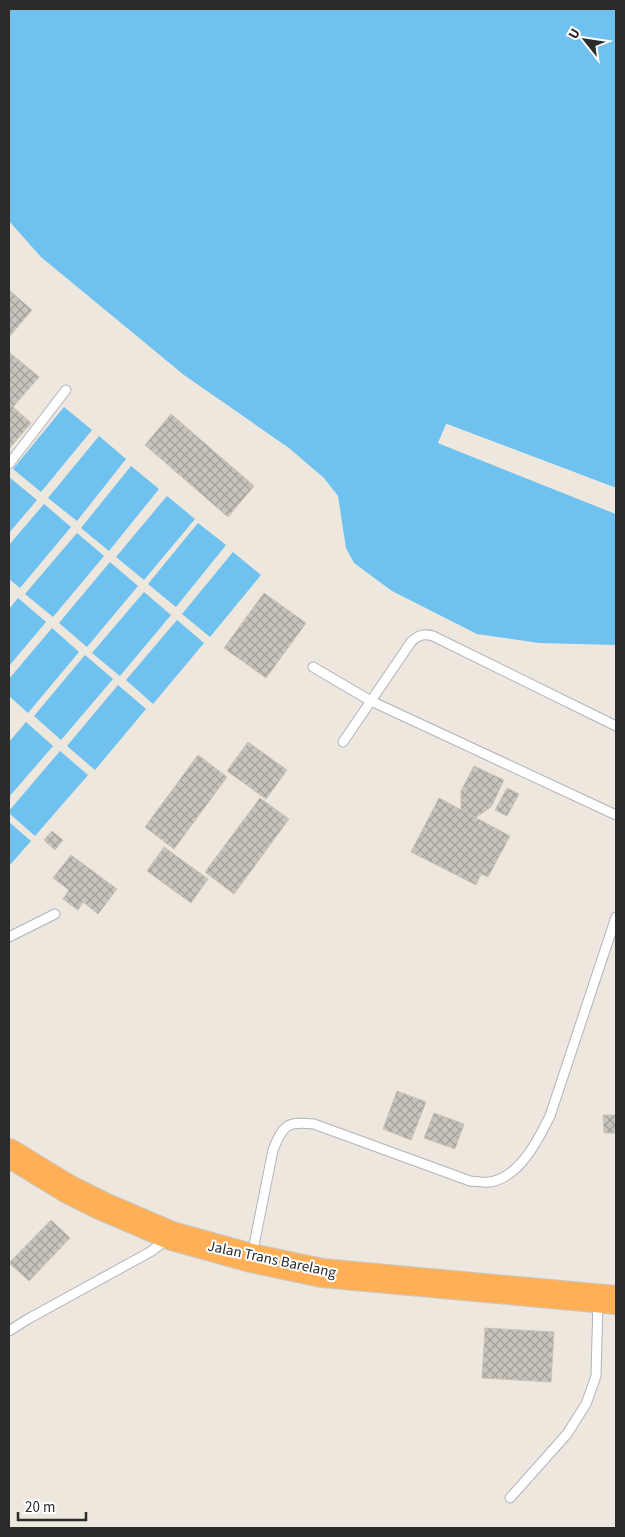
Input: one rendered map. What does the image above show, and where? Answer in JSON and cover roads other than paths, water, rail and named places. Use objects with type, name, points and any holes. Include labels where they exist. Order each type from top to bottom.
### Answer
[{"type":"highway","name":"Jalan Trans Barelang","points":[[9,1153],[93,1202],[172,1236],[251,1258],[322,1273],[607,1299]]},
{"type":"lane","points":[[9,464],[66,390]]},
{"type":"lane","points":[[343,742],[411,642],[415,638],[426,634],[616,726]]},
{"type":"lane","points":[[313,667],[371,701],[616,815]]},
{"type":"lane","points":[[9,937],[55,914]]},
{"type":"lane","points":[[251,1258],[273,1150],[285,1127],[296,1122],[314,1124],[470,1181],[490,1182],[505,1176],[521,1164],[538,1141],[550,1116],[616,917]]},
{"type":"lane","points":[[9,1331],[150,1252],[172,1236]]},
{"type":"lane","points":[[510,1498],[567,1434],[586,1404],[596,1376],[607,1299]]},
{"type":"water","points":[[9,9],[616,9],[616,488],[447,424],[438,443],[616,514],[616,645],[539,643],[477,634],[392,591],[354,563],[346,548],[338,496],[324,478],[289,448],[184,375],[41,257],[9,221]]},
{"type":"water","points":[[64,407],[92,430],[41,492],[13,469]]},
{"type":"water","points":[[99,436],[126,459],[77,521],[48,498]]},
{"type":"water","points":[[131,466],[159,489],[109,551],[81,528]]},
{"type":"water","points":[[9,477],[37,500],[9,533]]},
{"type":"water","points":[[167,496],[195,519],[144,580],[116,557]]},
{"type":"water","points":[[44,504],[71,527],[20,588],[9,579],[9,545]]},
{"type":"water","points":[[198,523],[226,545],[176,607],[148,584]]},
{"type":"water","points":[[77,533],[104,556],[53,617],[25,594]]},
{"type":"water","points":[[233,552],[261,575],[210,637],[182,614]]},
{"type":"water","points":[[110,562],[138,586],[87,647],[59,623]]},
{"type":"water","points":[[144,592],[171,615],[120,676],[92,653]]},
{"type":"water","points":[[18,598],[46,622],[9,666],[9,609]]},
{"type":"water","points":[[177,620],[204,643],[153,704],[126,680]]},
{"type":"water","points":[[52,628],[79,652],[28,713],[9,696],[9,679]]},
{"type":"water","points":[[85,655],[113,679],[61,740],[34,716]]},
{"type":"water","points":[[118,685],[146,709],[95,770],[67,746]]},
{"type":"water","points":[[26,722],[53,746],[9,797],[9,742]]},
{"type":"water","points":[[60,751],[88,775],[35,836],[9,811]]},
{"type":"water","points":[[9,822],[31,841],[9,866]]}]
